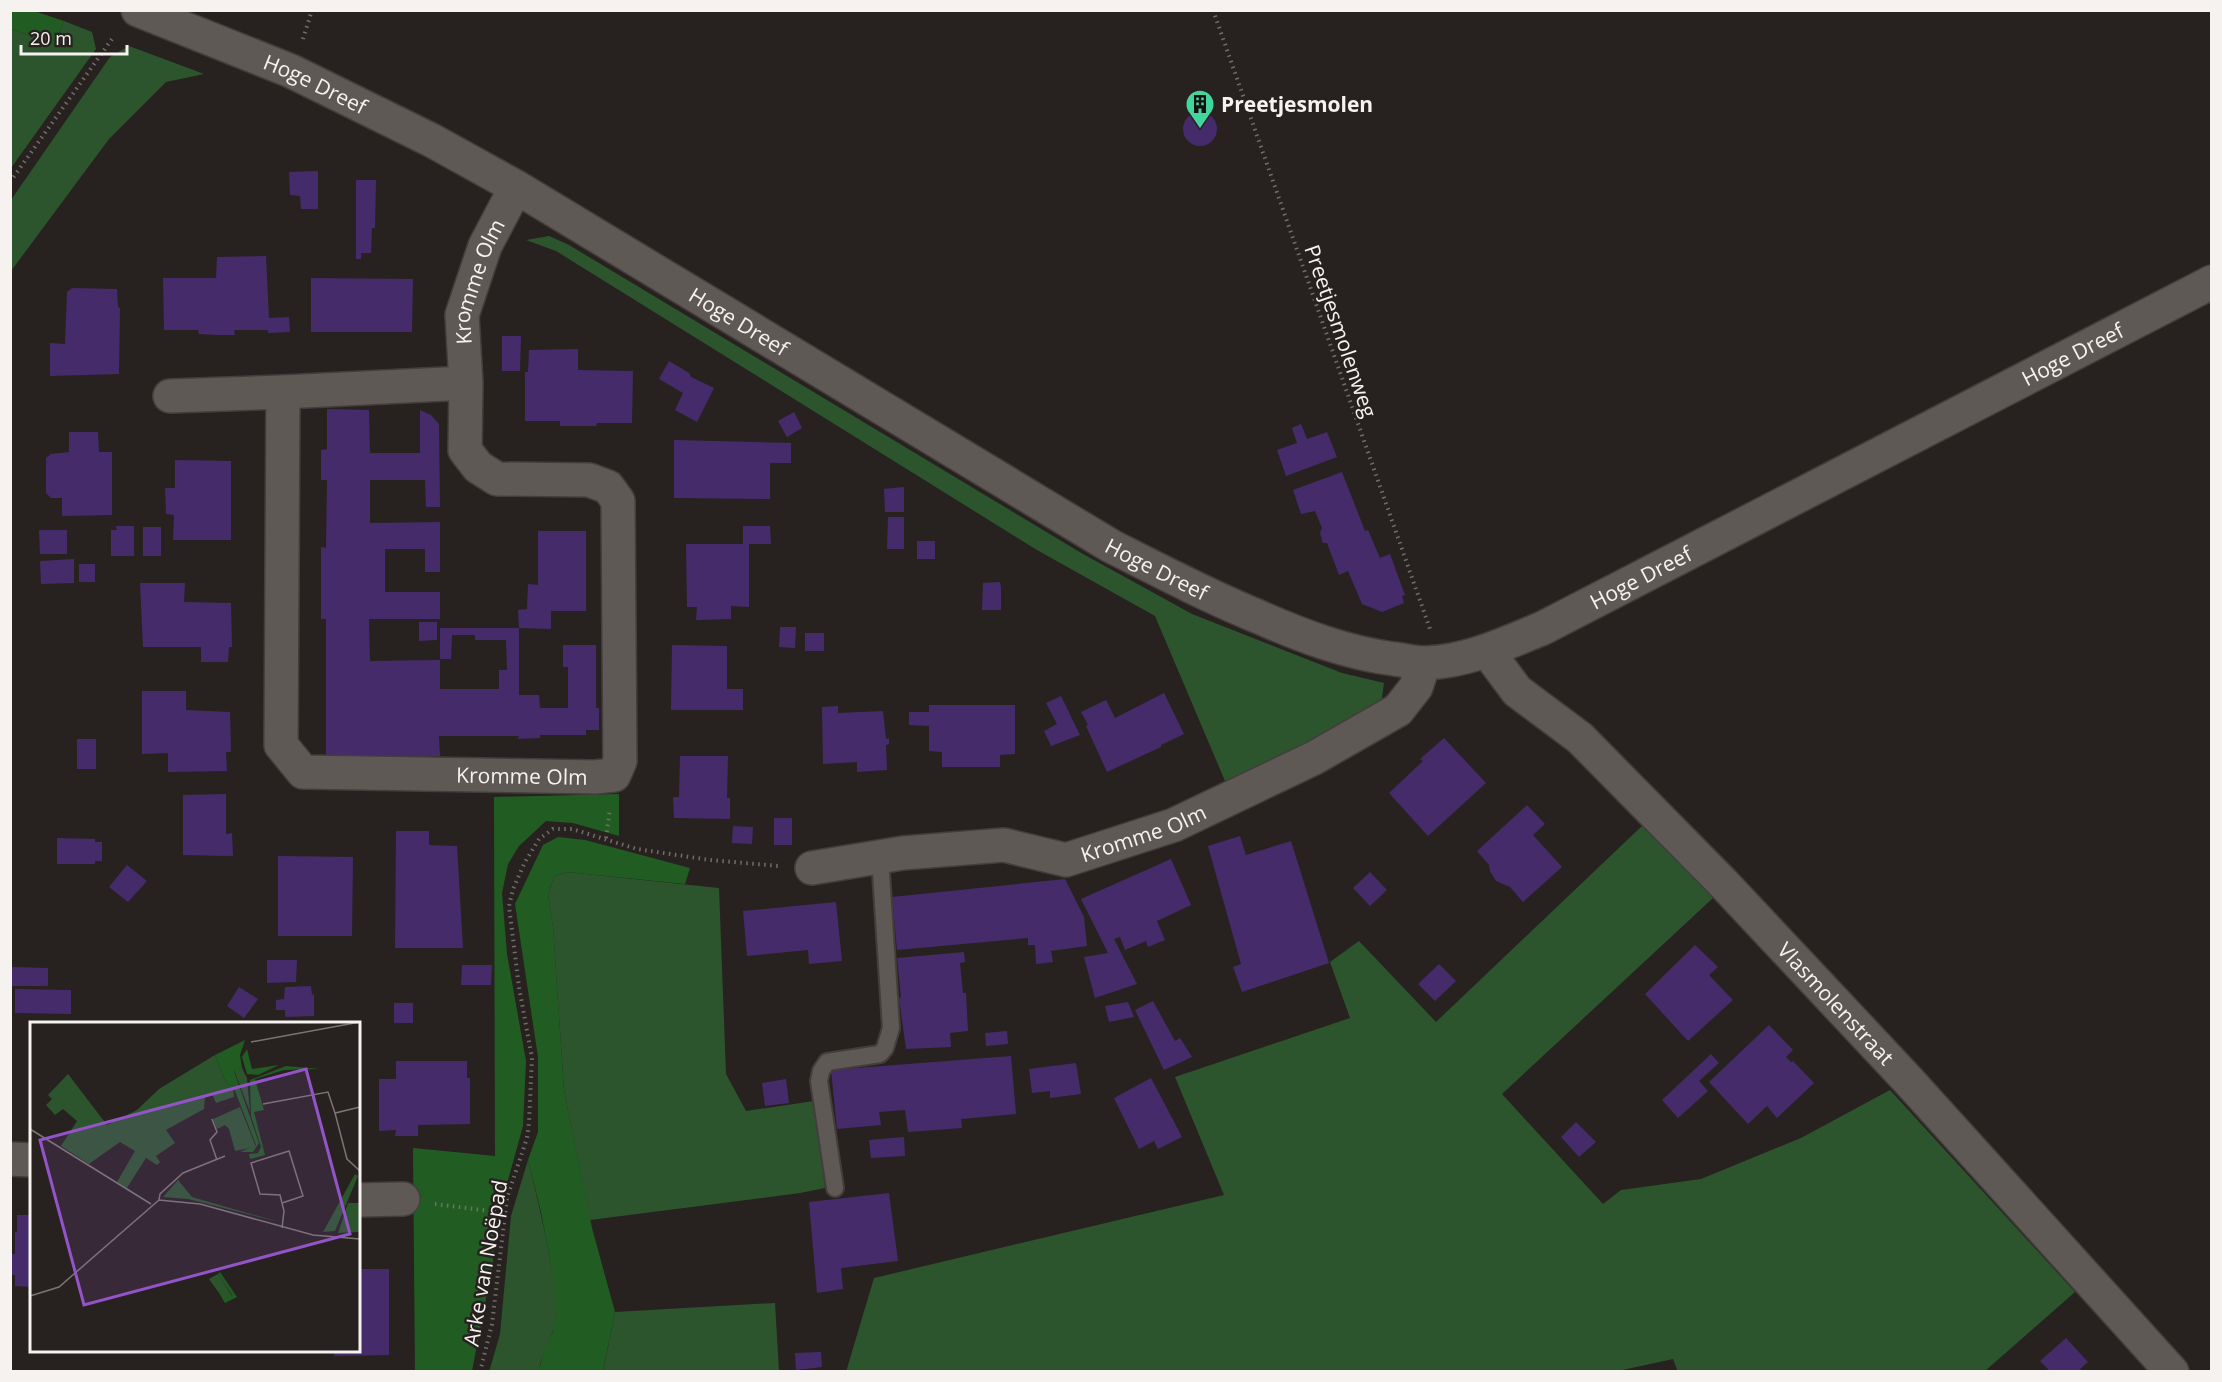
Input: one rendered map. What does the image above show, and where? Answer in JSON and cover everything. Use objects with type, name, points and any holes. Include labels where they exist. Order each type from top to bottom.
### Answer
[{"type":"street","name":"Hoge Dreef","points":[[128,20],[291,71],[433,141],[516,187],[1110,546],[1202,593],[1326,644],[1373,657],[1424,663],[1464,658],[1488,652],[1554,622],[2211,282]]},
{"type":"street","name":"Kromme Olm","points":[[283,392],[281,745],[303,772],[595,777],[614,775],[620,761],[618,501],[608,486],[589,480],[497,479],[478,466],[465,450],[466,383],[462,315],[485,246],[516,187]]},
{"type":"street","points":[[170,396],[466,383]]},
{"type":"street","name":"Vlasmolenstraat","points":[[1488,652],[1517,691],[1580,738],[1725,885],[1907,1079],[2172,1371]]},
{"type":"street","name":"Kromme Olm","points":[[812,868],[903,853],[1004,846],[1066,860],[1174,825],[1314,758],[1398,710],[1416,687],[1424,663]]},
{"type":"street","points":[[10,1159],[30,1160]]},
{"type":"street","points":[[360,1200],[403,1199]]},
{"type":"lane","points":[[835,1188],[819,1081],[821,1071],[827,1062],[880,1054],[885,1048],[891,1028],[880,857]]},
{"type":"path","name":"Preetjesmolenweg","points":[[1213,10],[1430,627],[1424,663]]},
{"type":"path","points":[[10,182],[128,20]]},
{"type":"path","name":"Arke van Noëpad","points":[[480,1371],[492,1324],[507,1198],[527,1138],[532,1058],[519,987],[509,906],[513,889],[525,862],[539,839],[553,829],[572,829],[637,849],[710,860],[812,868]]},
{"type":"path","points":[[403,1199],[506,1213]]},
{"type":"green space","points":[[11,10],[34,11],[64,21],[55,44],[11,29]]},
{"type":"green space","points":[[64,21],[92,32],[96,49],[11,168],[11,29],[55,44]]},
{"type":"green space","points":[[129,46],[204,74],[166,82],[109,139],[11,271],[11,200],[110,57]]},
{"type":"green space","points":[[549,236],[569,245],[1083,554],[1192,614],[1342,673],[1384,683],[1381,704],[1371,713],[1225,781],[1155,616],[1037,550],[556,251],[526,240]]},
{"type":"green space","points":[[619,794],[619,836],[573,823],[546,821],[519,846],[508,864],[502,893],[507,954],[526,1061],[523,1126],[508,1180],[491,1211],[494,1238],[493,1262],[472,1371],[415,1371],[413,1148],[495,1156],[494,797]]},
{"type":"green space","points":[[1643,825],[1713,898],[1502,1094],[1603,1204],[1621,1190],[1701,1179],[1801,1138],[1890,1090],[2075,1292],[1985,1371],[1678,1372],[1673,1359],[1613,1372],[846,1372],[874,1278],[1224,1195],[1175,1077],[1350,1018],[1330,962],[1359,941],[1436,1022]]},
{"type":"green space","points":[[558,837],[585,840],[690,868],[685,884],[567,872],[554,876],[548,895],[553,927],[564,1090],[592,1228],[615,1312],[603,1371],[539,1372],[557,1314],[554,1280],[528,1160],[538,1132],[538,1057],[515,904],[543,845]]},
{"type":"green space","points":[[567,872],[719,888],[726,1074],[746,1111],[814,1101],[825,1188],[590,1220],[564,1090],[553,928],[548,895],[554,876]]},
{"type":"green space","points":[[528,1160],[556,1287],[556,1322],[539,1371],[489,1372],[500,1334],[511,1216]]},
{"type":"green space","points":[[775,1303],[779,1371],[603,1372],[615,1312]]},
{"type":"building","name":"Preetjesmolen","points":[[1200,112],[1212,117],[1217,129],[1212,141],[1200,146],[1188,141],[1183,129],[1188,117]]},
{"type":"building","points":[[318,171],[318,209],[301,209],[300,196],[290,195],[289,172]]},
{"type":"building","points":[[356,180],[376,180],[375,228],[372,228],[371,253],[361,253],[361,259],[356,259]]},
{"type":"building","points":[[266,256],[269,318],[289,317],[290,332],[234,330],[235,335],[217,335],[199,334],[198,330],[164,330],[163,278],[216,278],[217,257]]},
{"type":"building","points":[[311,278],[413,279],[412,332],[311,332]]},
{"type":"building","points":[[72,288],[117,289],[118,307],[120,308],[119,374],[50,376],[50,343],[65,344],[67,292]]},
{"type":"building","points":[[502,336],[521,336],[520,371],[502,371]]},
{"type":"building","points":[[578,349],[578,370],[633,371],[632,423],[560,426],[560,421],[525,421],[525,372],[528,372],[529,350]]},
{"type":"building","points":[[669,361],[689,373],[691,377],[714,388],[697,422],[675,410],[683,393],[659,379]]},
{"type":"building","points":[[327,409],[369,410],[370,453],[420,453],[420,410],[431,415],[439,424],[440,507],[426,507],[425,480],[370,480],[370,523],[440,522],[440,572],[425,572],[425,549],[385,549],[385,592],[440,592],[440,619],[369,619],[370,661],[440,660],[440,689],[499,689],[499,670],[507,670],[506,640],[475,640],[475,635],[452,635],[451,659],[440,659],[440,628],[519,628],[519,695],[539,695],[540,708],[568,708],[568,667],[563,667],[563,645],[596,645],[596,708],[599,708],[599,730],[586,730],[586,735],[540,735],[540,738],[518,739],[519,736],[439,736],[440,756],[326,757],[326,619],[321,619],[321,547],[326,548],[327,480],[321,480],[321,450],[327,449]]},
{"type":"building","points":[[794,412],[802,428],[787,437],[778,421]]},
{"type":"building","points":[[1301,424],[1307,439],[1327,432],[1337,457],[1286,476],[1277,450],[1297,443],[1292,428]]},
{"type":"building","points":[[69,432],[98,432],[99,452],[112,452],[112,515],[62,516],[62,498],[51,498],[46,493],[46,458],[51,454],[69,452]]},
{"type":"building","points":[[674,440],[791,443],[791,463],[770,463],[770,499],[674,498]]},
{"type":"building","points":[[175,460],[231,461],[231,540],[173,540],[174,515],[166,514],[165,488],[175,488]]},
{"type":"building","points":[[1342,472],[1365,531],[1368,530],[1380,558],[1390,554],[1405,595],[1402,596],[1404,603],[1382,612],[1362,604],[1348,571],[1339,575],[1327,543],[1323,543],[1320,533],[1322,528],[1315,511],[1301,514],[1293,490]]},
{"type":"building","points":[[904,487],[904,512],[885,512],[884,489]]},
{"type":"building","points":[[888,517],[904,517],[904,549],[887,549]]},
{"type":"building","points":[[116,526],[134,526],[134,556],[111,556],[111,530],[117,530]]},
{"type":"building","points":[[743,526],[770,526],[771,544],[749,544],[749,607],[731,606],[731,619],[696,620],[697,607],[687,607],[686,544],[743,544]]},
{"type":"building","points":[[143,527],[161,527],[161,556],[143,556]]},
{"type":"building","points":[[39,530],[67,530],[67,554],[40,554]]},
{"type":"building","points":[[538,531],[586,531],[586,611],[551,611],[551,629],[519,628],[518,610],[527,609],[528,584],[538,585]]},
{"type":"building","points":[[917,541],[935,541],[935,559],[917,559]]},
{"type":"building","points":[[74,559],[74,583],[41,584],[40,561]]},
{"type":"building","points":[[79,564],[95,564],[95,582],[79,582]]},
{"type":"building","points":[[1000,582],[1001,610],[982,610],[983,583]]},
{"type":"building","points":[[140,583],[185,583],[184,602],[231,603],[232,647],[229,647],[228,662],[201,662],[201,647],[143,647]]},
{"type":"building","points":[[419,622],[437,622],[437,640],[419,641]]},
{"type":"building","points":[[780,627],[796,627],[795,648],[779,647]]},
{"type":"building","points":[[805,633],[824,633],[824,651],[805,651]]},
{"type":"building","points":[[672,645],[727,646],[727,689],[743,689],[743,710],[671,710]]},
{"type":"building","points":[[142,691],[186,691],[186,710],[230,712],[231,752],[226,752],[227,771],[168,772],[168,753],[142,754]]},
{"type":"building","points":[[1164,693],[1184,734],[1107,772],[1081,712],[1106,700],[1115,718]]},
{"type":"building","points":[[1061,696],[1080,735],[1051,746],[1044,731],[1057,724],[1046,703]]},
{"type":"building","points":[[929,705],[1015,705],[1015,754],[1000,755],[1000,767],[942,767],[942,752],[929,751],[929,726],[909,725],[909,712],[929,712]]},
{"type":"building","points":[[838,706],[838,713],[883,711],[886,739],[889,738],[889,744],[886,745],[887,770],[857,772],[857,762],[823,764],[822,707]]},
{"type":"building","points":[[1444,738],[1486,783],[1428,836],[1389,793],[1423,761],[1420,759]]},
{"type":"building","points":[[77,739],[96,739],[96,769],[77,769]]},
{"type":"building","points":[[680,756],[728,756],[727,798],[730,798],[730,819],[674,818],[673,797],[679,797]]},
{"type":"building","points":[[226,794],[226,834],[232,833],[233,856],[183,855],[183,795]]},
{"type":"building","points":[[1527,805],[1545,824],[1533,835],[1562,867],[1523,902],[1510,887],[1496,881],[1489,865],[1477,851]]},
{"type":"building","points":[[774,818],[792,818],[792,845],[774,845]]},
{"type":"building","points":[[733,826],[753,827],[752,844],[732,843]]},
{"type":"building","points":[[396,831],[429,831],[429,845],[457,846],[463,948],[395,948]]},
{"type":"building","points":[[1240,836],[1246,855],[1291,841],[1329,963],[1242,992],[1233,967],[1241,964],[1208,846]]},
{"type":"building","points":[[57,838],[95,839],[95,842],[102,842],[102,861],[95,861],[95,864],[57,864]]},
{"type":"building","points":[[278,856],[353,857],[352,936],[278,936]]},
{"type":"building","points":[[1171,859],[1191,905],[1157,921],[1165,940],[1148,947],[1146,941],[1125,950],[1120,937],[1114,939],[1137,984],[1095,998],[1084,957],[1108,953],[1081,899]]},
{"type":"building","points":[[127,865],[147,881],[128,902],[109,887]]},
{"type":"building","points":[[1370,872],[1387,890],[1370,906],[1353,888]]},
{"type":"building","points":[[1065,879],[1084,917],[1087,946],[1051,951],[1053,962],[1036,964],[1035,945],[1028,945],[1028,938],[897,950],[892,897]]},
{"type":"building","points":[[836,902],[842,961],[809,964],[808,950],[747,956],[743,911]]},
{"type":"building","points":[[1695,945],[1718,967],[1709,975],[1733,1000],[1688,1041],[1645,994]]},
{"type":"building","points":[[964,952],[965,962],[960,963],[963,993],[966,993],[968,1031],[950,1033],[951,1047],[906,1049],[899,998],[901,997],[897,958]]},
{"type":"building","points":[[267,960],[297,960],[296,982],[267,983]]},
{"type":"building","points":[[1439,964],[1456,981],[1435,1001],[1418,984]]},
{"type":"building","points":[[462,965],[492,965],[491,985],[461,985]]},
{"type":"building","points":[[10,967],[48,968],[48,986],[10,986]]},
{"type":"building","points":[[311,986],[312,995],[314,994],[314,1016],[285,1017],[285,1010],[276,1010],[276,1000],[284,999],[285,987]]},
{"type":"building","points":[[239,987],[258,999],[244,1018],[227,1006]]},
{"type":"building","points":[[15,989],[71,990],[71,1014],[15,1013]]},
{"type":"building","points":[[1153,1001],[1175,1041],[1180,1038],[1192,1057],[1164,1070],[1135,1010]]},
{"type":"building","points":[[1128,1002],[1134,1017],[1109,1022],[1105,1006]]},
{"type":"building","points":[[394,1003],[413,1003],[413,1023],[394,1023]]},
{"type":"building","points":[[1769,1025],[1793,1050],[1786,1057],[1791,1062],[1793,1061],[1814,1083],[1777,1118],[1767,1106],[1748,1124],[1709,1082]]},
{"type":"building","points":[[1007,1031],[1008,1044],[986,1046],[985,1033]]},
{"type":"building","points":[[1711,1054],[1719,1063],[1699,1081],[1708,1091],[1678,1118],[1662,1100]]},
{"type":"building","points":[[1011,1056],[1016,1114],[961,1119],[962,1128],[908,1132],[905,1110],[879,1112],[881,1125],[837,1129],[831,1070]]},
{"type":"building","points":[[396,1061],[467,1061],[467,1078],[470,1078],[470,1124],[418,1125],[418,1136],[395,1136],[396,1130],[379,1131],[379,1079],[396,1079]]},
{"type":"building","points":[[1076,1063],[1081,1094],[1050,1098],[1050,1091],[1032,1093],[1029,1069]]},
{"type":"building","points":[[1151,1078],[1182,1137],[1158,1149],[1154,1141],[1139,1149],[1114,1098]]},
{"type":"building","points":[[786,1079],[789,1103],[765,1106],[762,1083]]},
{"type":"building","points":[[1576,1122],[1596,1142],[1579,1157],[1561,1137]]},
{"type":"building","points":[[904,1137],[905,1156],[871,1158],[869,1140]]},
{"type":"building","points":[[889,1193],[898,1261],[841,1268],[843,1289],[817,1293],[809,1202]]},
{"type":"building","points":[[17,1215],[30,1215],[30,1287],[15,1286],[15,1275],[10,1275],[10,1254],[15,1254],[15,1232],[17,1232]]},
{"type":"building","points":[[360,1269],[389,1269],[389,1355],[334,1356],[334,1352],[360,1352]]},
{"type":"building","points":[[2066,1338],[2088,1362],[2080,1369],[2082,1371],[2050,1371],[2040,1361]]},
{"type":"building","points":[[821,1352],[822,1367],[796,1370],[795,1353]]},
{"type":"place","name":"Preetjesmolen","points":[[1200,130]]}]
